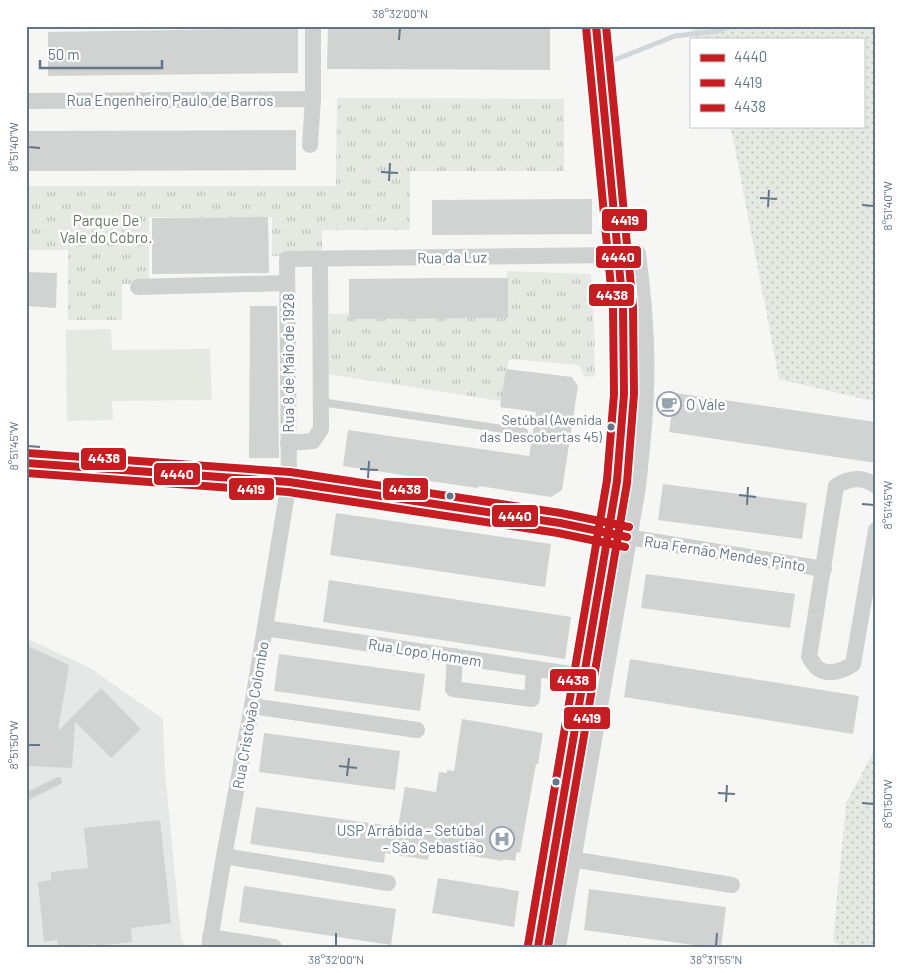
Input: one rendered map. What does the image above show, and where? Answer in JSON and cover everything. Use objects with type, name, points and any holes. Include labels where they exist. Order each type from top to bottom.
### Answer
[{"type":"street","points":[[310,146],[313,98],[313,26]]},
{"type":"street","points":[[538,947],[584,676],[617,535],[636,487],[642,439],[644,346],[636,254],[617,254],[597,28]]},
{"type":"street","name":"Rua Engenheiro Paulo de Barros","points":[[26,101],[313,98]]},
{"type":"street","name":"Rua da Luz","points":[[287,259],[617,254]]},
{"type":"street","name":"Rua 8 de Maio de 1928","points":[[287,259],[289,482]]},
{"type":"street","name":"Rua 8 de Maio de 1928","points":[[288,443],[312,441],[320,429],[320,259]]},
{"type":"street","name":"Rua 8 de Maio de 1928","points":[[138,287],[287,283]]},
{"type":"street","name":"Rua Fernão Mendes Pinto","points":[[26,463],[289,482],[560,523],[617,535],[824,569]]},
{"type":"street","points":[[876,486],[866,481],[854,479],[836,486],[809,657],[820,670],[829,672],[847,668],[853,664],[876,530]]},
{"type":"street","name":"Rua Cristóvão Colombo","points":[[209,942],[252,706],[289,482]]},
{"type":"street","points":[[556,947],[571,859],[617,535]]},
{"type":"street","name":"Rua Lopo Homem","points":[[265,628],[584,676]]},
{"type":"street","points":[[455,656],[452,689],[532,699],[534,668]]},
{"type":"street","points":[[252,706],[417,730]]},
{"type":"street","points":[[224,856],[388,883]]},
{"type":"street","points":[[571,859],[732,886]]},
{"type":"street","points":[[209,942],[274,947]]},
{"type":"lane","points":[[321,402],[524,432]]},
{"type":"lane","points":[[26,796],[58,781]]},
{"type":"shaded area","points":[[26,638],[90,668],[163,719],[165,772],[181,937],[185,947],[26,947]]},
{"type":"green space","points":[[691,26],[876,26],[876,402],[779,379],[730,128],[864,128],[864,38],[695,38]]},
{"type":"green space","name":"Parque De Vale do Cobro.","points":[[337,98],[564,99],[564,171],[410,171],[410,230],[322,230],[322,256],[272,256],[272,217],[149,217],[149,284],[122,284],[122,320],[68,320],[68,250],[26,250],[26,186],[336,186]]},
{"type":"green space","points":[[507,271],[591,274],[595,377],[584,376],[579,365],[509,359],[501,401],[328,374],[329,314],[505,309]]},
{"type":"green space","points":[[111,329],[112,350],[210,349],[212,400],[112,401],[113,420],[67,421],[66,330]]},
{"type":"green space","points":[[876,747],[876,947],[842,947],[833,941],[846,803]]},
{"type":"building","points":[[298,28],[298,73],[48,76],[48,32]]},
{"type":"building","points":[[328,28],[550,28],[550,70],[327,69]]},
{"type":"building","points":[[296,130],[296,170],[26,171],[26,131]]},
{"type":"building","points":[[592,199],[592,234],[432,235],[432,200]]},
{"type":"building","points":[[268,217],[269,273],[152,274],[152,218]]},
{"type":"building","points":[[26,272],[57,273],[56,308],[26,306]]},
{"type":"building","points":[[508,278],[508,318],[349,319],[349,279]]},
{"type":"building","points":[[250,306],[277,306],[279,458],[249,458]]},
{"type":"building","points":[[506,369],[572,377],[578,386],[562,490],[551,497],[422,480],[423,478],[343,466],[348,430],[529,456],[536,412],[500,407]]},
{"type":"building","points":[[675,393],[876,422],[876,463],[669,432]]},
{"type":"building","points":[[663,484],[807,503],[802,539],[658,520]]},
{"type":"building","points":[[336,513],[551,544],[545,587],[330,555]]},
{"type":"building","points":[[646,574],[795,594],[790,628],[641,608]]},
{"type":"building","points":[[329,580],[571,617],[565,659],[323,622]]},
{"type":"building","points":[[26,645],[69,665],[58,731],[101,688],[141,729],[111,758],[75,722],[72,768],[26,766]]},
{"type":"building","points":[[279,654],[425,674],[420,711],[274,691]]},
{"type":"building","points":[[630,659],[859,696],[853,734],[624,697]]},
{"type":"building","points":[[462,719],[543,733],[520,853],[517,852],[515,861],[503,859],[503,861],[430,849],[428,860],[385,853],[384,863],[250,844],[256,807],[398,827],[405,787],[436,792],[439,772],[447,773],[447,770],[454,771]]},
{"type":"building","points":[[264,733],[400,751],[395,790],[259,772]]},
{"type":"building","points":[[160,820],[171,923],[131,928],[132,942],[96,946],[96,944],[58,947],[57,940],[44,942],[38,882],[51,880],[51,872],[88,868],[84,828]]},
{"type":"building","points":[[438,878],[519,891],[514,927],[432,913]]},
{"type":"building","points":[[244,886],[396,909],[391,945],[239,922]]},
{"type":"building","points":[[589,889],[726,907],[721,947],[708,947],[584,930]]},
{"type":"waterway","points":[[609,62],[675,36],[718,31],[731,26]]},
{"type":"transit line","name":"4440","points":[[538,947],[617,481],[624,394],[623,307],[596,26]]},
{"type":"transit line","name":"4419","points":[[548,947],[627,483],[634,394],[633,307],[606,26]]},
{"type":"transit line","name":"4438","points":[[528,945],[607,480],[614,394],[613,308],[586,27]]},
{"type":"transit line","name":"4438","points":[[27,453],[290,472],[561,513],[629,527]]},
{"type":"transit line","name":"4440","points":[[26,463],[289,482],[560,523],[627,537]]},
{"type":"transit line","name":"4419","points":[[26,473],[288,492],[558,533],[625,547]]},
{"type":"place","name":"O Vale","points":[[669,404]]},
{"type":"place","name":"Setúbal (Avenida das Descobertas 45)","points":[[611,427]]},
{"type":"place","name":"USP Arrábida - Setúbal - São Sebastião","points":[[502,839]]}]
